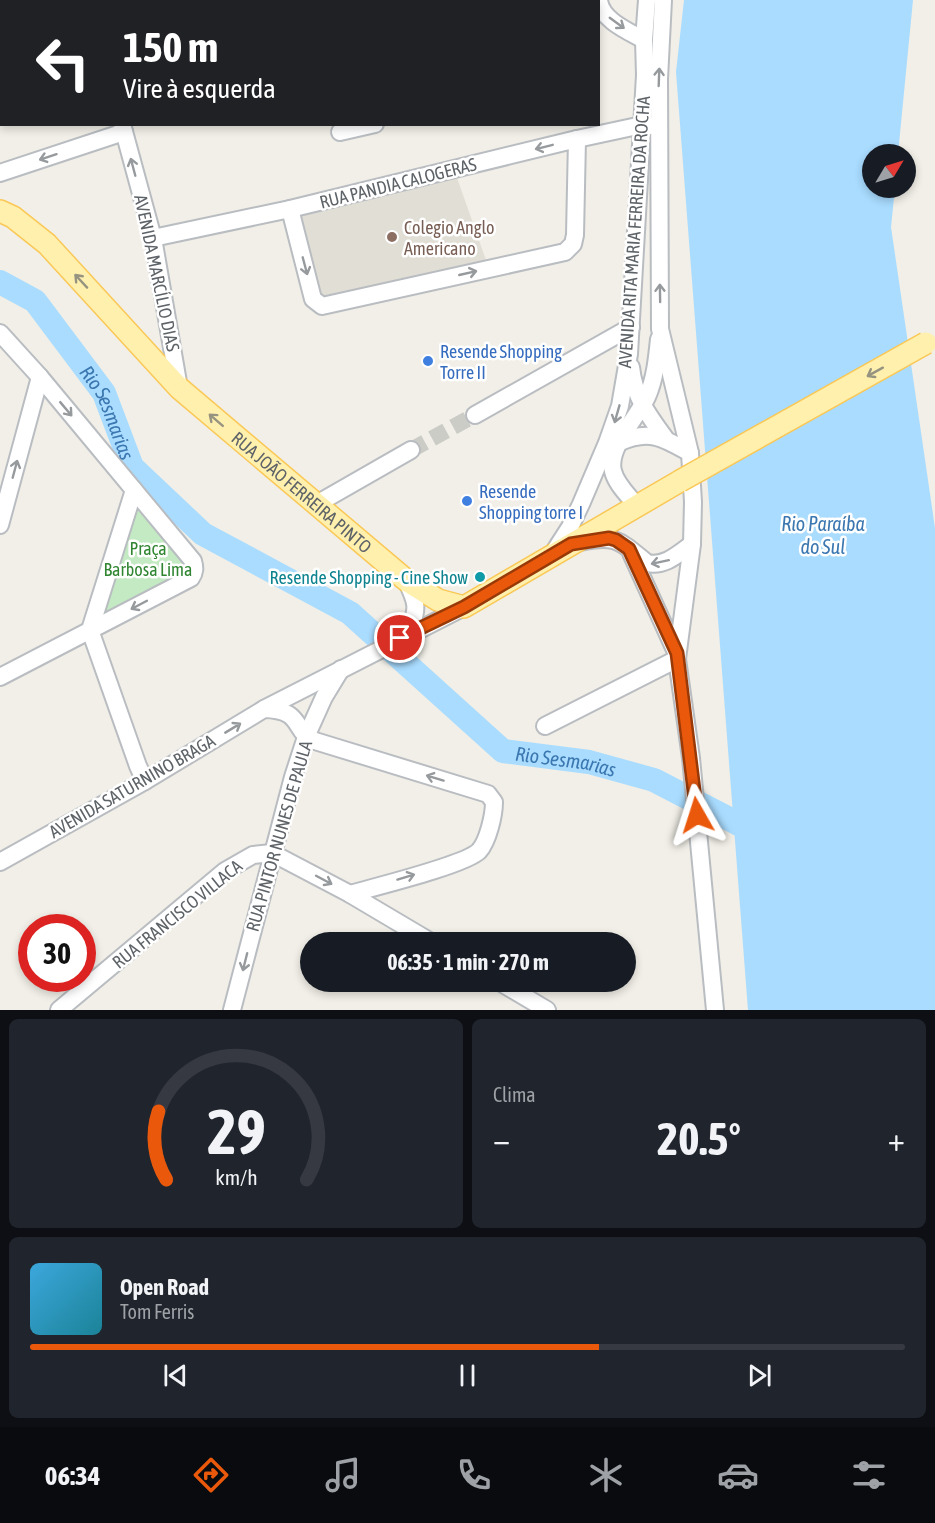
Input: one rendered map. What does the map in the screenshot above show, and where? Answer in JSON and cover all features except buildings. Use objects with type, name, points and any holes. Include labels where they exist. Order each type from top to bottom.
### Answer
[{"type":"main road","name":"RUA JOÃO FERREIRA PINTO","points":[[0,211],[13,217],[47,244],[179,388],[315,505],[406,580],[438,600],[464,607]]},
{"type":"main road","points":[[464,607],[487,591],[552,556],[636,505],[931,340]]},
{"type":"street","name":"AVENIDA RITA MARIA FERREIRA DA ROCHA","points":[[552,556],[570,527],[607,443],[620,406],[629,354],[645,75],[644,40],[647,0]]},
{"type":"street","name":"AVENIDA RITA MARIA FERREIRA DA ROCHA","points":[[663,0],[659,79],[660,328],[690,453],[693,502],[692,544],[677,656]]},
{"type":"street","points":[[600,3],[612,21],[644,40]]},
{"type":"street","name":"RUA PANDIA CALOGERAS","points":[[153,238],[290,209],[577,139],[642,125],[659,126]]},
{"type":"street","points":[[340,132],[366,126]]},
{"type":"street","points":[[0,173],[123,128]]},
{"type":"street","name":"AVENIDA MARCÍLIO DIAS","points":[[123,128],[153,238],[179,388]]},
{"type":"street","points":[[290,209],[314,299],[322,306],[565,252],[573,244],[575,235],[577,139]]},
{"type":"street","points":[[476,415],[631,327]]},
{"type":"street","points":[[636,505],[612,470],[612,457],[642,407],[655,374],[660,328]]},
{"type":"street","points":[[0,333],[40,377],[193,561],[194,572],[190,578],[0,676]]},
{"type":"street","points":[[629,354],[632,381],[642,407],[664,438]]},
{"type":"street","points":[[0,525],[40,377]]},
{"type":"street","points":[[618,444],[644,435],[664,438],[690,453]]},
{"type":"street","points":[[315,505],[411,450]]},
{"type":"street","points":[[134,490],[90,630],[145,781]]},
{"type":"street","points":[[571,544],[609,538],[616,540],[647,563],[652,564],[672,559],[692,544]]},
{"type":"street","points":[[629,549],[677,656],[691,758],[715,1010]]},
{"type":"street","points":[[405,636],[416,605],[406,580]]},
{"type":"street","name":"AVENIDA SATURNINO BRAGA","points":[[0,862],[145,781],[264,709],[464,607]]},
{"type":"street","points":[[545,726],[677,656]]},
{"type":"street","name":"RUA PINTOR NUNES DE PAULA","points":[[232,1010],[272,853],[306,737],[324,697],[346,666]]},
{"type":"street","points":[[264,709],[278,710],[292,716],[306,737],[488,794],[494,802],[484,844],[474,855],[350,894]]},
{"type":"street","points":[[272,853],[350,894],[414,932]]},
{"type":"street","name":"RUA FRANCISCO VILLACA","points":[[59,1010],[225,872],[253,855],[272,853]]},
{"type":"street","points":[[517,992],[547,1010]]},
{"type":"shaded area","name":"Colegio Anglo Americano","points":[[456,175],[487,263],[322,298],[298,212]]},
{"type":"green space","name":"Praça Barbosa Lima","points":[[135,495],[191,569],[98,619]]},
{"type":"water","name":"Rio Paraíba do Sul","points":[[684,0],[913,0],[899,144],[862,144],[862,198],[894,198],[891,227],[935,528],[935,1010],[748,1010],[676,72]]},
{"type":"waterway","name":"Rio Sesmarias","points":[[0,282],[35,301],[104,393],[132,467],[203,534],[350,613],[503,751],[589,762],[654,780],[760,835]]},
{"type":"tunnel","points":[[411,450],[475,415]]},
{"type":"place","name":"Colegio Anglo Americano","points":[[392,237]]},
{"type":"place","name":"Resende Shopping Torre II","points":[[428,361]]},
{"type":"place","name":"Resende Shopping torre I","points":[[467,501]]},
{"type":"place","name":"Resende Shopping - Cine Show","points":[[480,577]]},
{"type":"route","points":[[400,638],[464,607],[487,591],[571,544],[597,538],[616,540],[629,549],[677,653],[697,815]]}]
